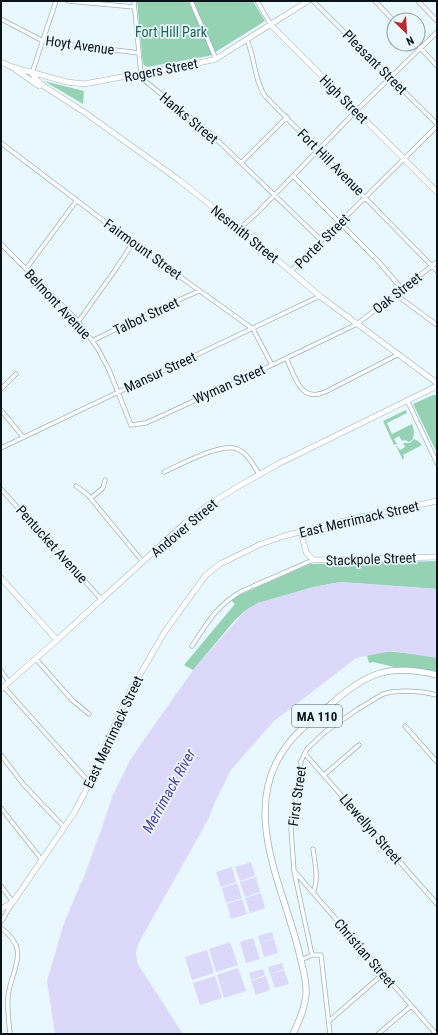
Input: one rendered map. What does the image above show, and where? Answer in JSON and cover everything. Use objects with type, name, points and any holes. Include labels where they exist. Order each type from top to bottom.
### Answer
[{"type":"main road","name":"MA 110","points":[[293,1034],[300,1018],[306,994],[305,978],[288,910],[266,834],[266,796],[270,779],[276,764],[288,744],[299,732],[343,693],[360,681],[379,673],[396,670],[412,670],[437,675]]},
{"type":"street","points":[[32,73],[56,1]]},
{"type":"street","points":[[68,1],[134,7]]},
{"type":"street","points":[[134,1],[141,74]]},
{"type":"street","points":[[191,1],[216,59]]},
{"type":"street","name":"High Street","points":[[257,1],[271,25],[437,192]]},
{"type":"street","name":"Rogers Street","points":[[1,62],[32,73],[67,82],[84,84],[203,62],[216,59],[308,1]]},
{"type":"street","name":"Pleasant Street","points":[[313,1],[391,77],[437,125]]},
{"type":"street","points":[[375,1],[386,13]]},
{"type":"street","points":[[418,1],[437,21]]},
{"type":"street","name":"Hoyt Avenue","points":[[1,19],[43,41],[139,54]]},
{"type":"street","points":[[426,43],[437,32]]},
{"type":"street","name":"Fort Hill Avenue","points":[[247,40],[262,91],[437,271]]},
{"type":"street","points":[[240,228],[417,52]]},
{"type":"street","points":[[425,52],[437,66]]},
{"type":"street","name":"Nesmith Street","points":[[12,67],[43,88],[49,90]]},
{"type":"street","name":"Nesmith Street","points":[[32,73],[36,79],[49,90],[84,112],[134,148],[240,228],[320,296],[437,384]]},
{"type":"street","name":"Hanks Street","points":[[141,74],[145,81],[211,134],[321,240]]},
{"type":"street","points":[[241,163],[287,117]]},
{"type":"street","name":"Porter Street","points":[[291,271],[437,125]]},
{"type":"street","name":"Fairmount Street","points":[[1,143],[133,243],[254,329],[272,365]]},
{"type":"street","points":[[293,176],[386,270],[402,289]]},
{"type":"street","points":[[26,269],[77,200]]},
{"type":"street","points":[[78,322],[133,243]]},
{"type":"street","name":"Belmont Avenue","points":[[1,244],[78,322],[92,341],[109,370],[118,392]]},
{"type":"street","name":"Oak Street","points":[[357,324],[437,262]]},
{"type":"street","name":"Talbot Street","points":[[92,341],[134,320],[200,291]]},
{"type":"street","points":[[395,294],[437,325]]},
{"type":"street","name":"Mansur Street","points":[[1,448],[254,329],[320,296]]},
{"type":"street","name":"Wyman Street","points":[[118,392],[131,425],[146,423],[357,324]]},
{"type":"street","points":[[286,358],[302,390],[312,396],[327,391],[399,354]]},
{"type":"street","points":[[1,389],[16,374]]},
{"type":"street","name":"Andover Street","points":[[2,688],[200,511],[259,474],[437,384]]},
{"type":"street","points":[[407,400],[437,462]]},
{"type":"street","points":[[1,410],[23,437]]},
{"type":"street","points":[[164,472],[214,450],[232,447],[242,451],[247,456],[259,474]]},
{"type":"street","points":[[91,498],[103,488],[106,480]]},
{"type":"street","points":[[76,486],[82,489],[91,498],[143,562]]},
{"type":"street","name":"Pentucket Avenue","points":[[1,489],[102,600]]},
{"type":"street","name":"East Merrimack Street","points":[[1,909],[13,902],[74,813],[126,697],[164,633],[205,577],[220,564],[242,553],[284,536],[352,519],[437,501]]},
{"type":"street","name":"Stackpole Street","points":[[301,532],[306,552],[313,560],[437,557]]},
{"type":"street","points":[[192,646],[221,606],[232,597],[313,560]]},
{"type":"street","points":[[1,578],[57,640]]},
{"type":"street","points":[[36,659],[72,700],[89,714]]},
{"type":"street","points":[[1,671],[9,682]]},
{"type":"street","points":[[2,688],[89,782]]},
{"type":"street","name":"First Street","points":[[312,955],[294,871],[291,829],[301,761],[307,749],[325,732],[361,706],[383,694],[406,691],[437,695]]},
{"type":"street","points":[[405,726],[437,762]]},
{"type":"street","points":[[324,775],[359,745]]},
{"type":"street","name":"Llewellyn Street","points":[[305,754],[437,904]]},
{"type":"street","points":[[1,755],[23,784],[64,828]]},
{"type":"street","points":[[1,808],[42,860]]},
{"type":"street","points":[[313,849],[317,879],[313,894]]},
{"type":"street","name":"Christian Street","points":[[294,871],[436,1034]]},
{"type":"street","points":[[1,886],[13,902],[1,922]]},
{"type":"street","points":[[1,928],[13,939],[18,949],[18,960],[8,997],[10,1034]]},
{"type":"street","points":[[301,960],[312,955],[321,955],[330,1034]]},
{"type":"street","points":[[329,1021],[383,974]]},
{"type":"street","points":[[378,1034],[411,1006]]},
{"type":"green space","name":"Fort Hill Park","points":[[137,1],[253,1],[265,21],[209,56],[147,67],[143,64]]},
{"type":"green space","points":[[44,81],[84,91],[83,104]]},
{"type":"green space","points":[[433,395],[437,395],[437,453],[413,404]]},
{"type":"green space","points":[[406,410],[407,413],[387,423],[392,434],[412,424],[414,431],[413,439],[409,442],[405,440],[402,441],[399,436],[394,439],[397,444],[394,445],[383,421]]},
{"type":"green space","points":[[414,439],[422,445],[403,455],[403,460],[396,446],[400,450],[405,447],[403,443],[410,443]]},
{"type":"green space","points":[[437,561],[437,589],[340,582],[314,587],[258,603],[246,610],[235,620],[193,670],[184,665],[235,604],[230,599],[310,564]]},
{"type":"green space","points":[[374,650],[437,656],[437,677],[373,662],[369,663],[366,652]]},
{"type":"water","name":"Merrimack River","points":[[340,582],[437,589],[437,658],[392,651],[356,658],[273,722],[231,770],[214,804],[209,818],[138,944],[136,953],[137,963],[183,1034],[55,1034],[47,981],[64,923],[85,874],[112,797],[130,760],[193,670],[246,610],[258,603],[314,587]]},
{"type":"water","points":[[251,862],[255,876],[240,881],[235,867]]},
{"type":"water","points":[[232,867],[236,882],[221,887],[216,872]]},
{"type":"water","points":[[256,877],[260,892],[245,897],[240,882]]},
{"type":"water","points":[[237,883],[242,898],[226,903],[222,888]]},
{"type":"water","points":[[261,893],[265,908],[250,913],[245,898]]},
{"type":"water","points":[[242,899],[247,914],[231,919],[227,904]]},
{"type":"water","points":[[272,932],[274,938],[260,943],[258,936]]},
{"type":"water","points":[[253,938],[260,959],[246,963],[240,942]]},
{"type":"water","points":[[274,939],[278,953],[264,957],[260,943]]},
{"type":"water","points":[[230,942],[238,965],[216,972],[209,949]]},
{"type":"water","points":[[207,950],[214,973],[192,980],[185,957]]},
{"type":"water","points":[[282,963],[284,969],[270,974],[268,967]]},
{"type":"water","points":[[238,968],[246,991],[224,998],[217,975]]},
{"type":"water","points":[[263,969],[265,975],[251,980],[249,973]]},
{"type":"water","points":[[284,970],[289,984],[275,988],[270,974]]},
{"type":"water","points":[[215,976],[222,998],[200,1005],[193,983]]},
{"type":"water","points":[[266,976],[270,990],[256,995],[251,981]]}]
